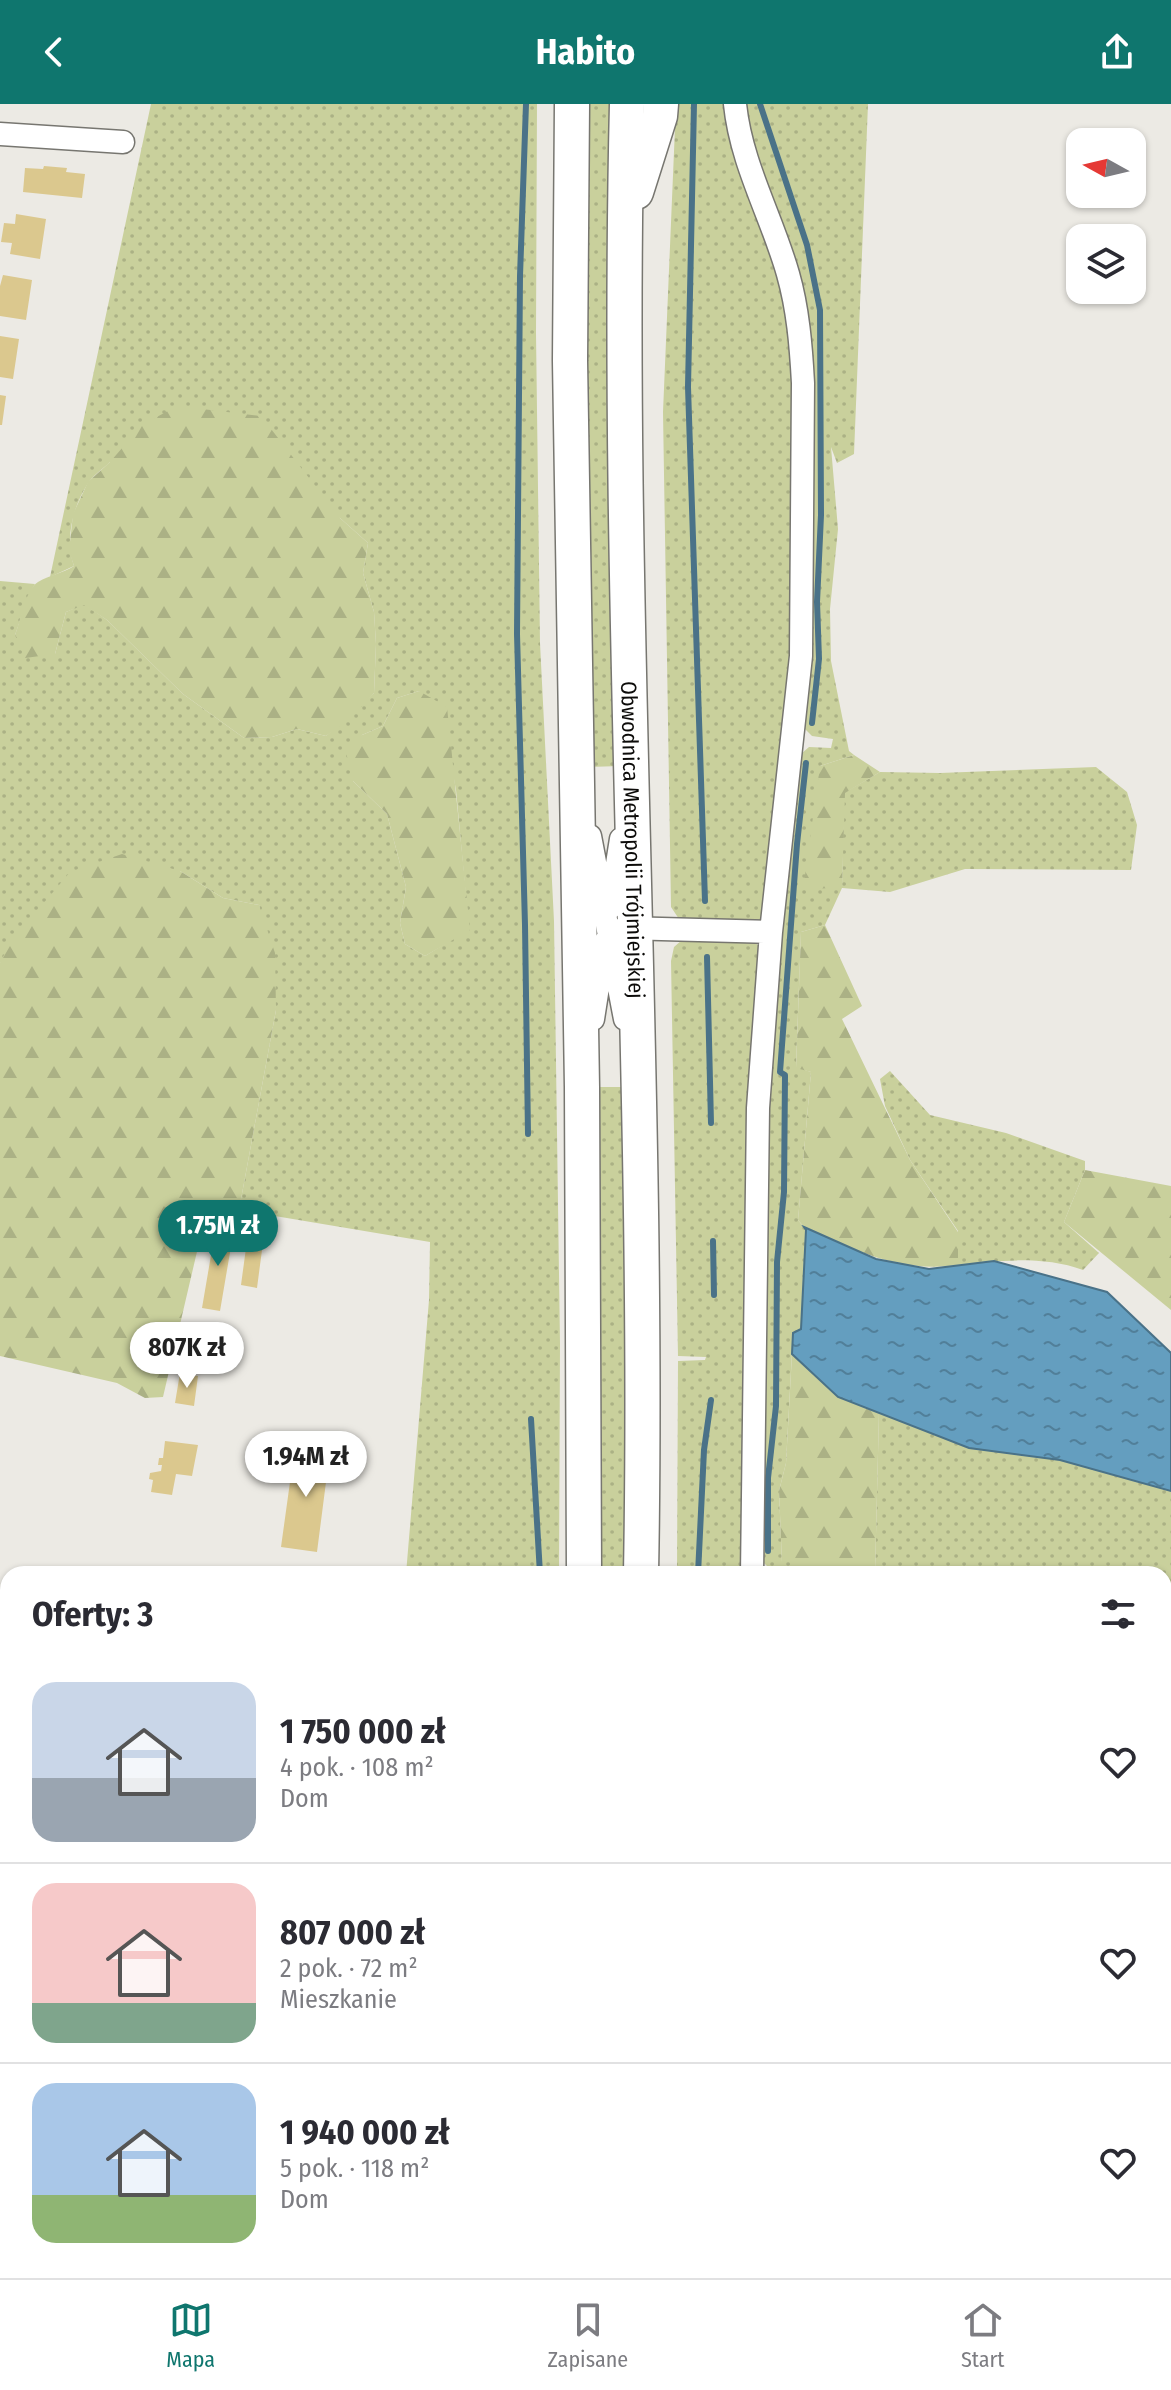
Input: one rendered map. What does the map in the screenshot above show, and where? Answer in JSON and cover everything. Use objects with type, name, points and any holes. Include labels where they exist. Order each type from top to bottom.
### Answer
[{"type":"highway","points":[[572,104],[570,361],[582,1087],[584,1566]]},
{"type":"highway","name":"Obwodnica Metropolii Trójmiejskiej","points":[[627,104],[626,498],[633,766],[621,928],[638,1087],[641,1566]]},
{"type":"highway","points":[[625,227],[660,116],[661,104]]},
{"type":"street","points":[[735,104],[749,167],[788,274],[798,324],[803,383],[801,656],[771,932],[758,1108],[752,1566]]},
{"type":"street","points":[[0,134],[123,142]]},
{"type":"street","points":[[577,766],[621,928],[582,1087]]},
{"type":"street","points":[[621,928],[771,932]]},
{"type":"green space","points":[[151,104],[537,104],[540,643],[554,921],[560,1344],[559,1566],[407,1566],[429,1300],[430,1242],[239,1210],[276,1010],[259,905],[223,898],[180,871],[0,963],[0,581],[35,584],[15,635],[55,654],[66,612],[84,604],[107,620],[183,694],[244,738],[272,737],[297,729],[326,736],[374,693],[374,612],[363,573],[368,543],[340,518],[110,462],[89,482],[77,504],[70,535],[74,566],[50,577]],"holes":[[[419,691],[450,758],[456,790],[469,929],[425,956],[405,944],[400,923],[406,887],[387,814],[353,781],[362,735],[383,726],[397,698]]]},
{"type":"green space","points":[[584,104],[615,104],[621,766],[588,767]]},
{"type":"green space","points":[[676,104],[729,104],[773,248],[792,332],[796,645],[763,917],[758,921],[679,919],[671,907],[663,412]]},
{"type":"green space","points":[[744,104],[868,104],[854,454],[837,463],[831,447],[838,529],[830,609],[831,661],[849,751],[854,755],[820,766],[842,887],[844,793],[880,772],[1096,767],[1127,792],[1137,825],[1131,870],[965,869],[890,892],[842,888],[825,925],[801,932],[796,1067],[811,1072],[798,1220],[806,1230],[801,1329],[793,1334],[786,1463],[779,1491],[782,1562],[801,1562],[801,1566],[767,1566],[762,1561],[765,1160],[772,1015],[801,754],[809,747],[831,748],[833,739],[812,736],[804,728],[810,375]]},
{"type":"green space","points":[[177,406],[261,416],[340,518],[368,543],[363,573],[374,612],[374,693],[352,717],[326,736],[297,729],[272,737],[244,738],[183,694],[107,620],[84,605],[66,612],[55,654],[25,658],[15,635],[24,606],[38,582],[74,566],[69,551],[73,514],[88,482],[142,425]]},
{"type":"green space","points":[[419,691],[447,707],[470,930],[425,956],[405,944],[400,923],[406,887],[387,814],[353,781],[345,748],[362,735],[383,726],[397,698]]},
{"type":"green space","points":[[854,755],[880,772],[845,793],[842,887],[803,890],[820,766]]},
{"type":"green space","points":[[122,854],[180,871],[223,898],[259,905],[275,953],[276,1010],[239,1210],[203,1226],[163,1397],[145,1398],[117,1383],[0,1356],[0,963],[10,943],[70,872]]},
{"type":"green space","points":[[825,925],[862,1006],[842,1019],[910,1160],[958,1232],[958,1265],[916,1266],[879,1258],[804,1227],[798,1220],[811,1072],[796,1068],[801,932]]},
{"type":"green space","points":[[682,940],[752,940],[762,949],[745,1566],[677,1566],[678,1361],[705,1360],[706,1357],[678,1356],[671,961],[674,947]]},
{"type":"green space","points":[[890,1071],[930,1115],[1006,1133],[1085,1161],[1085,1170],[1064,1222],[1099,1253],[1083,1270],[1037,1261],[958,1265],[958,1231],[910,1160],[885,1106],[880,1079]]},
{"type":"green space","points":[[593,1087],[627,1087],[629,1566],[597,1566]]},
{"type":"green space","points":[[1085,1170],[1171,1186],[1171,1310],[1064,1222]]},
{"type":"green space","points":[[792,1354],[838,1397],[879,1413],[875,1566],[801,1566],[801,1562],[782,1562],[779,1491],[786,1463]]},
{"type":"green space","points":[[879,1413],[969,1448],[1060,1460],[1171,1491],[1171,1566],[875,1566]]},
{"type":"water","points":[[804,1227],[876,1259],[929,1269],[994,1261],[1107,1292],[1171,1353],[1171,1491],[1060,1460],[969,1448],[838,1397],[792,1354],[793,1333],[801,1329]]},
{"type":"building","points":[[44,166],[67,168],[66,172],[85,174],[82,198],[23,192],[25,168],[43,169]]},
{"type":"building","points":[[16,214],[46,219],[40,259],[10,254],[12,243],[1,242],[4,223],[15,224]]},
{"type":"building","points":[[3,275],[32,280],[26,320],[0,316]]},
{"type":"building","points":[[0,336],[19,339],[13,379],[0,377]]},
{"type":"building","points":[[0,395],[6,396],[2,425],[0,425]]},
{"type":"building","points":[[216,1226],[234,1229],[220,1311],[202,1308]]},
{"type":"building","points":[[246,1248],[262,1250],[257,1288],[241,1285]]},
{"type":"building","points":[[180,1373],[198,1376],[194,1406],[175,1403]]},
{"type":"building","points":[[165,1441],[198,1445],[192,1476],[176,1474],[172,1495],[151,1492],[153,1480],[149,1479],[150,1473],[161,1471],[162,1465],[158,1465],[159,1458],[163,1458]]},
{"type":"building","points":[[295,1446],[330,1451],[317,1552],[281,1547]]},
{"type":"waterway","points":[[526,104],[520,276],[517,634],[528,1134]]},
{"type":"waterway","points":[[694,104],[688,387],[705,901]]},
{"type":"waterway","points":[[760,104],[807,245],[820,310],[819,659],[812,723]]},
{"type":"waterway","points":[[768,1551],[768,1478],[776,1406],[777,1262],[784,1192],[785,1075],[780,1072],[806,763]]},
{"type":"waterway","points":[[707,957],[711,1123]]},
{"type":"waterway","points":[[713,1241],[714,1295]]},
{"type":"waterway","points":[[698,1566],[704,1450],[711,1400]]},
{"type":"waterway","points":[[531,1419],[540,1566]]}]
